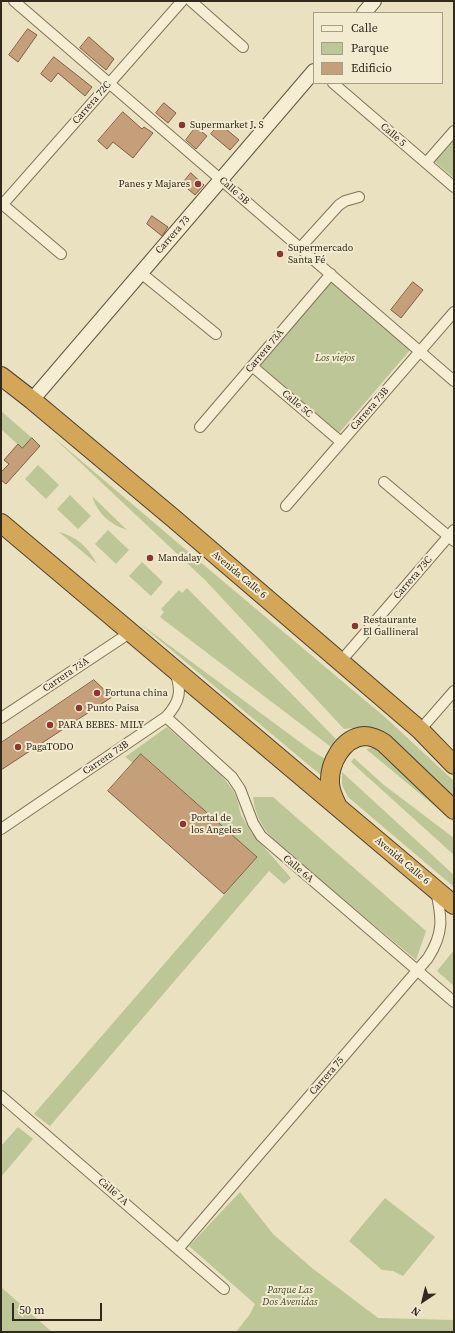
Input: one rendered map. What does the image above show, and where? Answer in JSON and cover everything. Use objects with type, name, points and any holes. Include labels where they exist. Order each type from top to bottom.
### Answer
[{"type":"highway","points":[[1,369],[32,400]]},
{"type":"highway","name":"Avenida Calle 6","points":[[1,376],[32,400],[341,661],[420,730],[454,765]]},
{"type":"highway","name":"Avenida Calle 6","points":[[1,523],[454,905]]},
{"type":"highway","points":[[338,808],[330,785],[331,767],[339,751],[348,742],[364,736],[374,738],[384,743],[454,810]]},
{"type":"street","name":"Calle 5B","points":[[14,1],[454,381]]},
{"type":"street","name":"Carrera 72C","points":[[2,204],[182,1]]},
{"type":"street","points":[[191,1],[243,47]]},
{"type":"street","points":[[365,12],[374,1]]},
{"type":"street","name":"Carrera 73","points":[[32,400],[313,72]]},
{"type":"street","name":"Calle 5","points":[[333,84],[454,187]]},
{"type":"street","points":[[426,163],[454,131]]},
{"type":"street","points":[[300,248],[339,205],[345,201],[359,197]]},
{"type":"street","points":[[2,204],[61,254]]},
{"type":"street","points":[[141,273],[216,334]]},
{"type":"street","name":"Carrera 73A","points":[[200,427],[331,274]]},
{"type":"street","name":"Carrera 73B","points":[[286,506],[454,312]]},
{"type":"street","name":"Calle 5C","points":[[252,366],[341,442]]},
{"type":"street","points":[[384,482],[452,536]]},
{"type":"street","name":"Carrera 73C","points":[[341,661],[452,536]]},
{"type":"street","name":"Carrera 73A","points":[[1,718],[131,632]]},
{"type":"street","name":"Carrera 73B","points":[[1,829],[166,717],[172,710],[180,692],[179,683],[173,669]]},
{"type":"street","points":[[454,691],[420,730],[454,756]]},
{"type":"street","name":"Calle 6A","points":[[166,717],[232,777],[240,789],[252,823],[261,836],[280,854],[454,1002]]},
{"type":"street","name":"Carrera 75","points":[[178,1249],[418,971],[436,946],[439,937],[440,916],[435,889]]},
{"type":"street","name":"Calle 7A","points":[[1,1096],[224,1288]]},
{"type":"green space","points":[[454,138],[454,178],[434,161]]},
{"type":"green space","name":"Los viejos","points":[[331,282],[410,350],[339,433],[260,365]]},
{"type":"green space","points":[[1,411],[32,438],[27,443],[26,452],[1,429]]},
{"type":"green space","points":[[52,436],[386,718],[454,781],[454,800],[376,730],[363,727],[344,729],[206,581]]},
{"type":"green space","points":[[38,465],[59,485],[46,499],[25,479]]},
{"type":"green space","points":[[70,495],[91,516],[78,529],[57,509]]},
{"type":"green space","points":[[92,496],[127,530],[115,525],[105,518],[97,508]]},
{"type":"green space","points":[[108,530],[129,550],[116,564],[95,544]]},
{"type":"green space","points":[[59,532],[77,540],[86,548],[97,564]]},
{"type":"green space","points":[[142,562],[163,582],[151,596],[129,576]]},
{"type":"green space","points":[[187,588],[336,739],[331,747],[160,617],[164,612],[161,609],[179,590],[182,593]]},
{"type":"green space","points":[[139,623],[312,751],[327,760],[323,777]]},
{"type":"green space","points":[[167,727],[221,775],[233,790],[241,815],[251,832],[291,878],[284,884],[269,871],[50,1126],[34,1114],[257,857],[142,754],[133,763],[125,757]]},
{"type":"green space","points":[[377,748],[454,818],[454,822],[366,749]]},
{"type":"green space","points":[[354,758],[384,785],[454,838],[454,855],[351,762]]},
{"type":"green space","points":[[342,772],[454,875],[454,887],[348,797],[342,785]]},
{"type":"green space","points":[[253,797],[273,797],[426,931],[416,960],[275,842],[260,821]]},
{"type":"green space","points":[[454,950],[454,986],[437,971]]},
{"type":"green space","points":[[18,1127],[33,1139],[1,1177],[1,1146]]},
{"type":"green space","name":"Parque Las Dos Avenidas","points":[[240,1192],[273,1234],[312,1268],[378,1318],[454,1320],[454,1332],[236,1332],[250,1314],[255,1304],[189,1246]]},
{"type":"green space","points":[[385,1198],[435,1237],[403,1276],[393,1271],[382,1270],[349,1241]]},
{"type":"green space","points":[[1,1287],[52,1332],[1,1332]]},
{"type":"building","points":[[28,29],[37,35],[18,62],[9,55]]},
{"type":"building","points":[[89,37],[114,59],[106,70],[80,48]]},
{"type":"building","points":[[54,57],[92,87],[85,96],[58,73],[51,82],[41,74]]},
{"type":"building","points":[[164,103],[176,113],[168,123],[156,113]]},
{"type":"building","points":[[123,112],[142,129],[144,127],[153,133],[133,158],[113,142],[107,149],[98,141]]},
{"type":"building","points":[[220,124],[239,140],[230,150],[211,134]]},
{"type":"building","points":[[196,127],[207,136],[196,149],[186,140]]},
{"type":"building","points":[[191,173],[204,185],[195,195],[182,184]]},
{"type":"building","points":[[152,216],[168,227],[162,236],[147,224]]},
{"type":"building","points":[[413,282],[423,290],[401,318],[391,310]]},
{"type":"building","points":[[32,438],[40,446],[6,484],[1,480],[1,472],[9,464],[4,460],[18,444],[22,448]]},
{"type":"building","points":[[94,680],[112,697],[1,770],[1,743]]},
{"type":"building","name":"Portal de los Angeles","points":[[141,754],[257,857],[224,894],[108,791]]},
{"type":"place","name":"Supermarket J. S","points":[[182,125]]},
{"type":"place","name":"Panes y Majares","points":[[198,184]]},
{"type":"place","name":"Supermercado Santa Fé","points":[[280,254]]},
{"type":"place","name":"Mandalay","points":[[150,558]]},
{"type":"place","name":"Restaurante El Gallineral","points":[[355,626]]},
{"type":"place","name":"Fortuna china","points":[[97,693]]},
{"type":"place","name":"Punto Paisa","points":[[79,708]]},
{"type":"place","name":"PARA BEBES- MILY","points":[[50,725]]},
{"type":"place","name":"PagaTODO","points":[[18,747]]},
{"type":"place","name":"Portal de los Angeles","points":[[183,824]]}]
